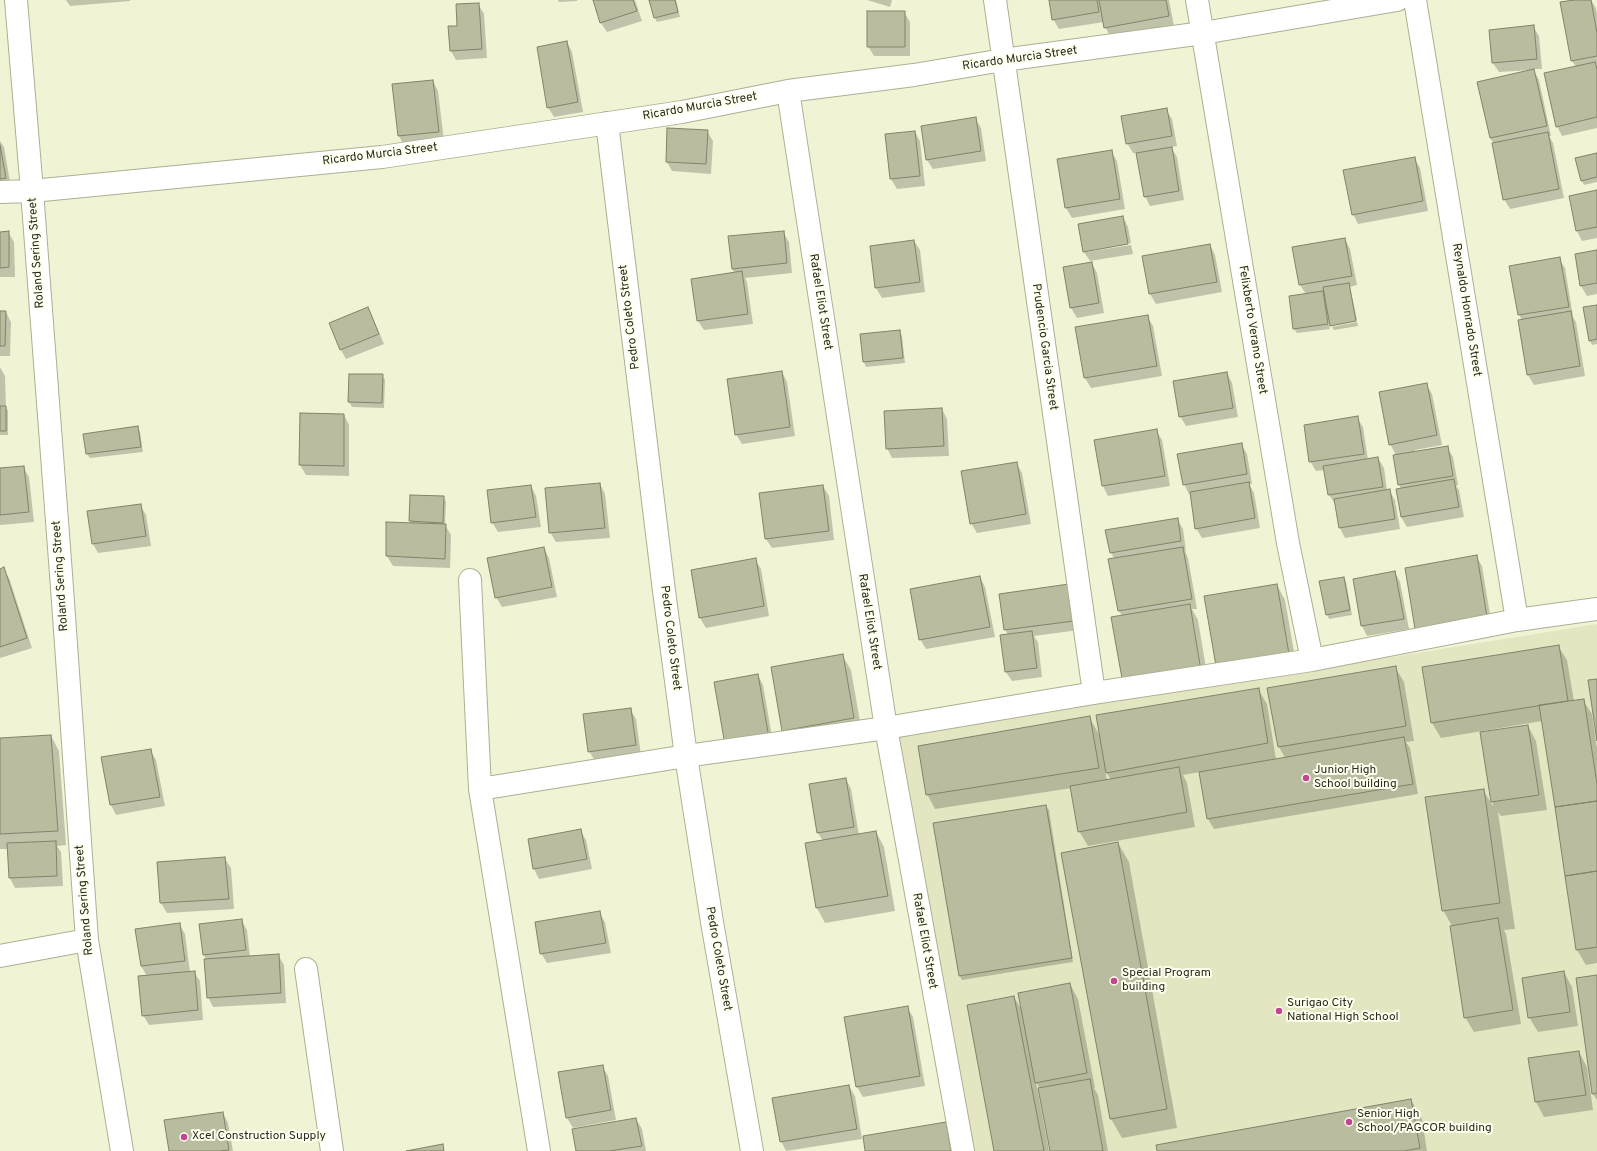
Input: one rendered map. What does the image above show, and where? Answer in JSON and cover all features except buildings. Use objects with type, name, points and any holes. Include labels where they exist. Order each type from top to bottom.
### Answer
[{"type":"street","name":"Roland Sering Street","points":[[16,0],[32,191],[87,940],[122,1151]]},
{"type":"street","name":"Prudencio Garcia Street","points":[[995,0],[1094,693]]},
{"type":"street","name":"Felixberto Verano Street","points":[[1197,0],[1288,543],[1312,660]]},
{"type":"street","name":"Ricardo Murcia Street","points":[[0,192],[32,191],[382,157],[682,112],[788,91],[914,75],[1003,60],[1203,34],[1397,0]]},
{"type":"street","name":"Reynaldo Honrado Street","points":[[1415,0],[1517,620]]},
{"type":"street","name":"Rafael Eliot Street","points":[[788,91],[886,728],[963,1151]]},
{"type":"street","name":"Pedro Coleto Street","points":[[607,123],[662,576],[686,756],[712,922],[752,1151]]},
{"type":"street","points":[[470,580],[480,789],[539,1151]]},
{"type":"street","points":[[480,789],[686,756],[886,728],[1094,693],[1312,660],[1517,620],[1597,609]]},
{"type":"street","points":[[0,956],[87,940]]},
{"type":"street","points":[[306,969],[332,1151]]},
{"type":"shaded area","name":"Surigao City National High School","points":[[1597,624],[1597,1151],[973,1151],[895,737]]},
{"type":"place","name":"Junior High School building","points":[[1306,778]]},
{"type":"place","name":"Special Program building","points":[[1114,981]]},
{"type":"place","name":"Surigao City National High School","points":[[1279,1011]]},
{"type":"place","name":"Senior High School/PAGCOR building","points":[[1349,1122]]},
{"type":"place","name":"Xcel Construction Supply","points":[[184,1137]]}]
